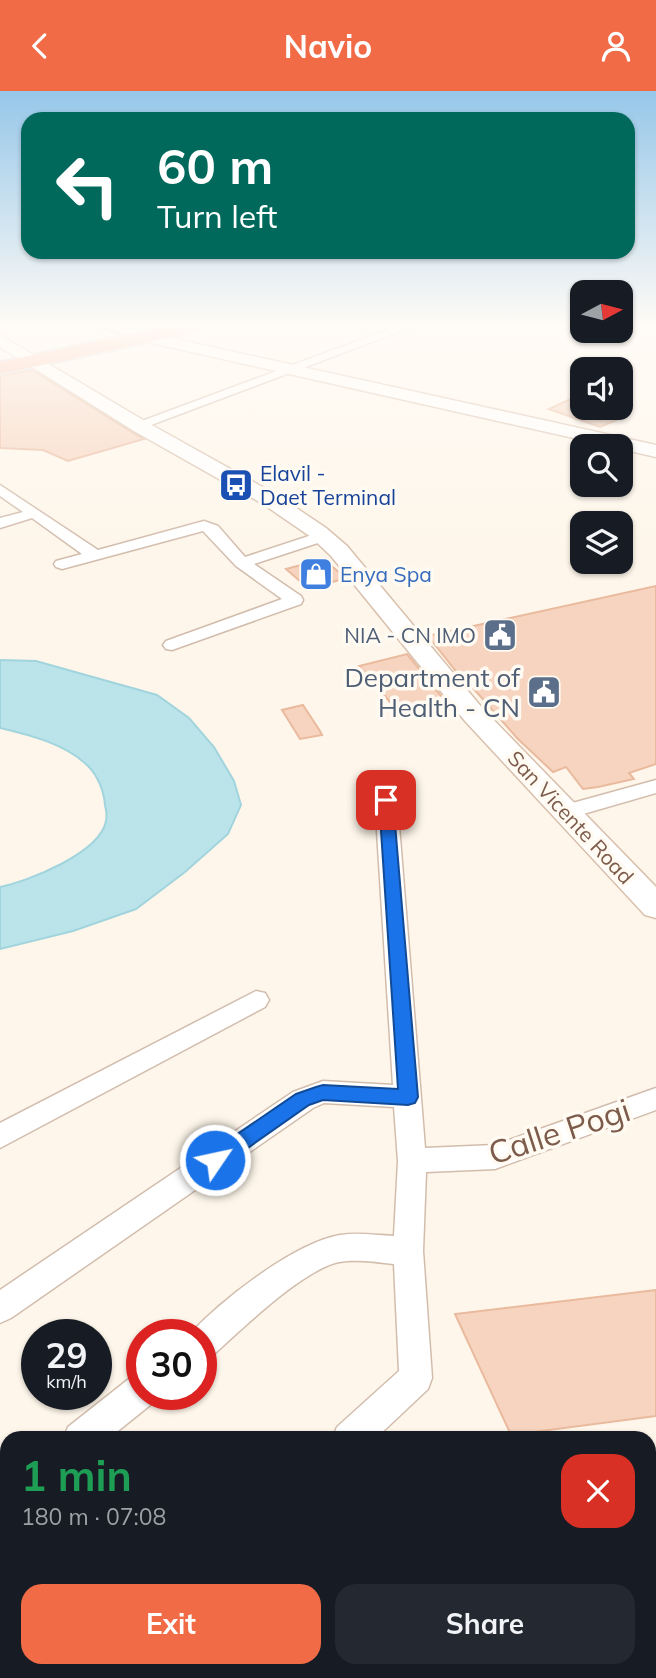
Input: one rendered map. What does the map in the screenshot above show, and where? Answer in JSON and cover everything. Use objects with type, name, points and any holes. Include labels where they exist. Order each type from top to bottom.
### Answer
[{"type":"main road","name":"San Vicente Road","points":[[99,401],[242,483],[324,536],[474,715],[656,907]]},
{"type":"main road","points":[[430,401],[656,451]]},
{"type":"street","points":[[138,425],[204,401]]},
{"type":"street","points":[[0,489],[95,555]]},
{"type":"street","points":[[0,523],[34,513]]},
{"type":"street","points":[[62,564],[204,526],[213,529],[242,563],[295,600],[172,645]]},
{"type":"street","points":[[242,563],[324,536]]},
{"type":"street","points":[[566,811],[656,786]]},
{"type":"street","points":[[358,1431],[416,1378],[408,1251],[412,1161],[386,800]]},
{"type":"street","points":[[0,1136],[256,1000]]},
{"type":"street","points":[[0,1308],[303,1100],[323,1092],[408,1097]]},
{"type":"street","name":"Calle Pogi","points":[[412,1161],[495,1157],[656,1100]]},
{"type":"street","points":[[217,1331],[303,1265],[336,1249],[408,1251]]},
{"type":"street","points":[[90,1431],[126,1403]]},
{"type":"water","points":[[0,660],[36,661],[157,695],[189,718],[214,747],[234,781],[241,805],[228,834],[185,872],[136,909],[73,931],[0,949],[0,887],[28,879],[62,864],[91,844],[101,833],[106,817],[100,784],[92,770],[79,758],[47,741],[0,728]]},
{"type":"building","points":[[0,401],[82,401],[144,439],[68,461],[43,450],[0,448]]},
{"type":"building","points":[[570,401],[570,416],[549,409]]},
{"type":"building","points":[[580,420],[617,420],[600,427]]},
{"type":"building","name":"Enya Spa","points":[[323,559],[346,578],[309,589],[286,569]]},
{"type":"building","points":[[656,586],[656,764],[629,773],[634,779],[598,787],[583,789],[566,767],[553,772],[518,739],[473,688],[470,689],[428,636]]},
{"type":"building","points":[[407,654],[442,697],[396,709],[359,666]]},
{"type":"building","points":[[303,705],[322,735],[300,739],[282,710]]},
{"type":"building","points":[[656,1290],[656,1416],[542,1431],[509,1431],[455,1314]]},
{"type":"place","name":"Elavil - Daet Terminal","points":[[236,485]]},
{"type":"place","name":"Enya Spa","points":[[316,574]]},
{"type":"place","name":"NIA - CN IMO","points":[[500,635]]},
{"type":"place","name":"Department of Health - CN","points":[[544,692]]},
{"type":"route","points":[[215,1160],[303,1100],[323,1092],[408,1097],[386,800]]}]
